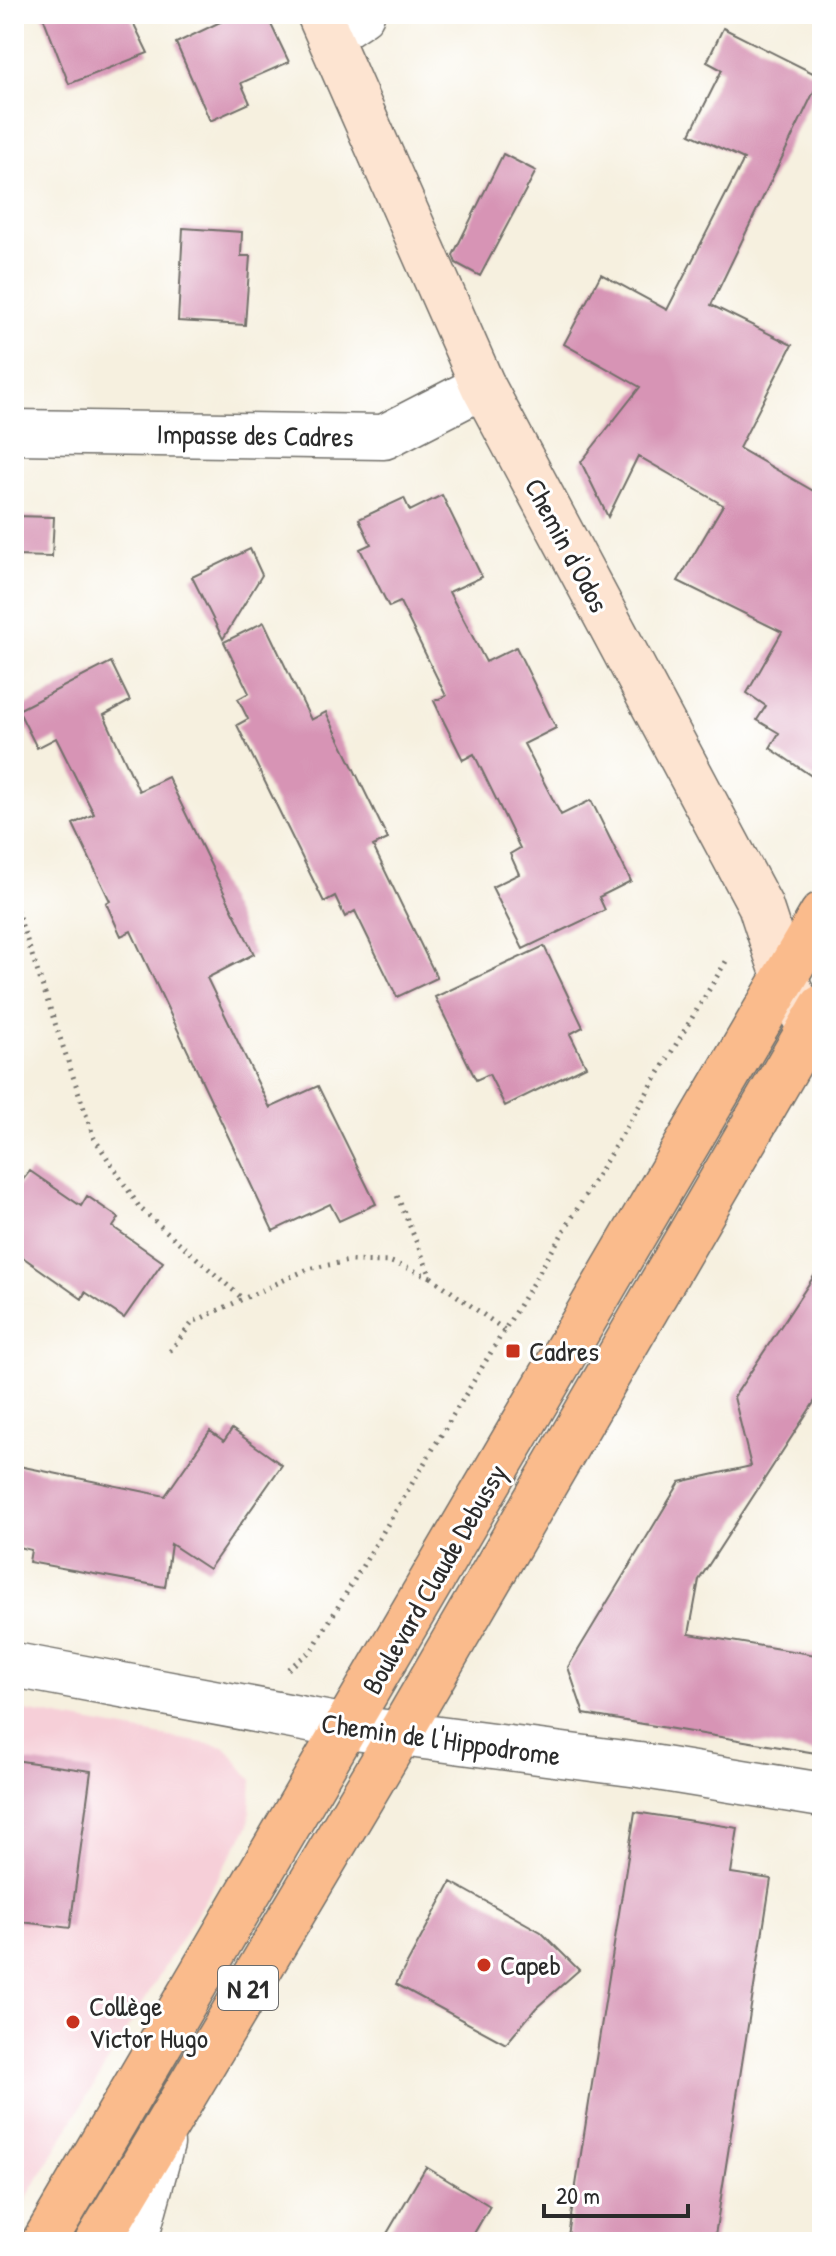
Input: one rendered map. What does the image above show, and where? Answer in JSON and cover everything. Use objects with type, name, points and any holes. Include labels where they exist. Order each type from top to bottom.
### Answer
[{"type":"main road","name":"Boulevard Claude Debussy","points":[[44,2242],[822,914]]},
{"type":"main road","name":"Boulevard Claude Debussy","points":[[97,2242],[818,1027]]},
{"type":"street","name":"Chemin d'Odos","points":[[337,21],[483,386],[760,905],[784,976],[818,1027]]},
{"type":"street","name":"Impasse des Cadres","points":[[14,432],[384,437],[483,386]]},
{"type":"street","name":"Chemin de l'Hippodrome","points":[[14,1665],[347,1727],[639,1765],[822,1795]]},
{"type":"street","points":[[135,2242],[168,2123]]},
{"type":"path","points":[[14,902],[94,1138],[140,1208],[243,1299]]},
{"type":"path","points":[[262,1712],[271,1683],[312,1650],[760,905]]},
{"type":"path","points":[[396,1193],[431,1277]]},
{"type":"path","points":[[170,1351],[193,1322],[308,1269],[349,1261],[391,1262],[431,1277],[506,1331]]},
{"type":"shaded area","name":"Collège Victor Hugo","points":[[14,1709],[225,1747],[252,1780],[249,1825],[14,2219]]},
{"type":"building","points":[[42,14],[129,14],[148,53],[69,84]]},
{"type":"building","points":[[237,14],[266,14],[289,62],[241,83],[250,103],[210,121],[176,43]]},
{"type":"building","points":[[723,28],[821,77],[711,305],[792,345],[739,448],[822,496],[822,783],[770,748],[779,733],[757,720],[766,706],[747,693],[782,632],[678,581],[723,505],[638,456],[608,517],[581,462],[640,387],[564,344],[601,274],[667,310],[744,159],[690,134],[722,70],[707,62]]},
{"type":"building","points":[[503,154],[536,171],[480,276],[456,263],[453,255]]},
{"type":"building","points":[[183,228],[242,232],[241,256],[250,256],[245,325],[178,321]]},
{"type":"building","points":[[442,495],[482,577],[449,592],[486,662],[516,647],[556,728],[524,744],[561,815],[591,800],[631,881],[599,897],[605,910],[523,949],[492,887],[519,874],[510,854],[520,848],[474,754],[463,760],[444,722],[434,701],[446,696],[400,602],[389,607],[360,549],[371,544],[359,519],[404,498],[410,511]]},
{"type":"building","points":[[14,516],[54,517],[52,557],[14,556]]},
{"type":"building","points":[[250,549],[262,575],[223,639],[192,577]]},
{"type":"building","points":[[264,622],[311,720],[326,712],[388,839],[373,846],[437,978],[397,997],[355,911],[345,917],[335,896],[324,902],[237,725],[248,719],[238,699],[249,693],[224,642]]},
{"type":"building","points":[[111,662],[130,701],[104,715],[139,791],[168,777],[254,954],[207,978],[270,1108],[318,1086],[376,1204],[339,1221],[330,1204],[273,1231],[131,931],[121,936],[106,903],[110,901],[73,824],[94,814],[56,738],[37,748],[18,710]]},
{"type":"building","points":[[544,946],[583,1027],[570,1034],[586,1066],[505,1106],[489,1074],[476,1080],[435,997]]},
{"type":"building","points":[[30,1171],[81,1206],[87,1196],[119,1218],[113,1227],[163,1262],[124,1318],[85,1292],[82,1299],[14,1251],[14,1191]]},
{"type":"building","points":[[822,1264],[822,1390],[699,1580],[689,1634],[822,1656],[822,1754],[584,1714],[568,1667],[680,1482],[751,1466],[734,1397]]},
{"type":"building","points":[[232,1429],[282,1465],[209,1569],[171,1544],[165,1587],[29,1562],[31,1550],[14,1546],[14,1465],[165,1496],[210,1431],[224,1441]]},
{"type":"building","points":[[14,1760],[91,1771],[70,1928],[14,1921]]},
{"type":"building","points":[[635,1812],[738,1828],[731,1873],[771,1879],[714,2242],[567,2242]]},
{"type":"building","name":"Capeb","points":[[451,1882],[541,1932],[579,1970],[536,2008],[506,2044],[396,1984]]},
{"type":"building","points":[[426,2167],[490,2206],[469,2242],[382,2242]]},
{"type":"place","name":"Cadres","points":[[513,1351]]},
{"type":"place","name":"Capeb","points":[[484,1965]]},
{"type":"place","name":"Collège Victor Hugo","points":[[73,2022]]}]
